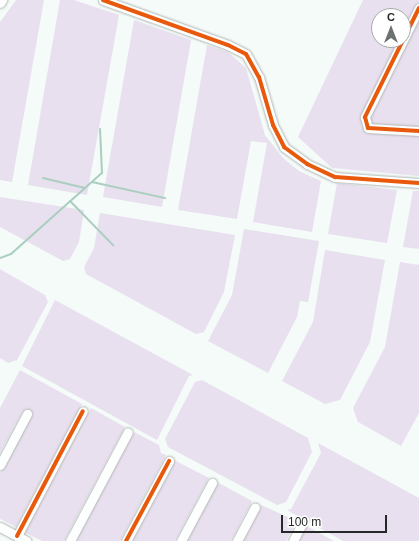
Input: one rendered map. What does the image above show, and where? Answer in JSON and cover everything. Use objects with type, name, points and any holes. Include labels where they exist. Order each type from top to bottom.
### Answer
[{"type":"street","points":[[103,0],[246,54],[259,77],[273,125],[284,147],[307,164],[335,177],[419,184]]},
{"type":"street","points":[[419,8],[365,116],[368,128],[419,131]]},
{"type":"street","points":[[17,536],[83,411]]},
{"type":"street","points":[[0,466],[27,414]]},
{"type":"street","points":[[70,541],[128,432]]},
{"type":"street","points":[[126,541],[169,461]]},
{"type":"street","points":[[181,541],[212,483]]},
{"type":"street","points":[[237,541],[255,507]]},
{"type":"street","points":[[293,541],[301,525]]},
{"type":"street","points":[[0,527],[26,541]]},
{"type":"shaded area","points":[[16,0],[44,0],[12,182],[0,180],[0,22]]},
{"type":"shaded area","points":[[60,0],[74,0],[119,15],[87,195],[28,185]]},
{"type":"shaded area","points":[[363,0],[419,0],[419,176],[332,168],[298,137]]},
{"type":"shaded area","points":[[134,20],[191,40],[162,207],[103,197]]},
{"type":"shaded area","points":[[207,45],[228,52],[246,68],[265,135],[283,158],[299,171],[321,181],[312,232],[253,222],[267,143],[251,141],[237,219],[178,210]]},
{"type":"shaded area","points":[[337,183],[397,190],[387,243],[328,234]]},
{"type":"shaded area","points":[[413,191],[419,191],[419,249],[403,247]]},
{"type":"shaded area","points":[[0,197],[84,210],[79,242],[70,259],[63,261],[0,227]]},
{"type":"shaded area","points":[[100,213],[235,235],[224,292],[204,332],[196,334],[86,274],[84,267],[94,248]]},
{"type":"shaded area","points":[[244,229],[319,241],[308,302],[300,301],[297,317],[268,373],[208,341],[232,295]]},
{"type":"shaded area","points":[[325,250],[385,260],[370,342],[340,400],[325,404],[282,381],[313,322]]},
{"type":"shaded area","points":[[400,262],[419,265],[419,413],[401,446],[358,422],[353,408],[385,347]]},
{"type":"shaded area","points":[[0,269],[45,295],[48,302],[17,360],[8,363],[0,358]]},
{"type":"shaded area","points":[[55,300],[193,375],[189,376],[157,440],[22,366]]},
{"type":"shaded area","points":[[20,370],[82,404],[16,527],[0,519],[0,473],[31,415],[23,411],[0,453],[0,408]]},
{"type":"shaded area","points":[[202,380],[308,438],[312,452],[286,502],[277,505],[168,447],[165,439],[195,382]]},
{"type":"shaded area","points":[[91,408],[125,427],[64,541],[42,541],[24,532]]},
{"type":"shaded area","points":[[134,432],[159,445],[161,453],[166,455],[120,541],[75,541]]},
{"type":"shaded area","points":[[318,443],[419,498],[419,541],[343,541],[287,510],[291,509],[321,453]]},
{"type":"shaded area","points":[[174,460],[209,478],[175,541],[130,541]]},
{"type":"shaded area","points":[[217,482],[252,501],[231,541],[186,541]]},
{"type":"shaded area","points":[[261,505],[297,521],[286,541],[241,541]]},
{"type":"shaded area","points":[[305,525],[334,541],[297,541]]},
{"type":"waterway","points":[[0,258],[11,254],[102,173],[100,129]]},
{"type":"waterway","points":[[43,178],[85,188]]},
{"type":"waterway","points":[[92,182],[165,198]]},
{"type":"waterway","points":[[70,201],[113,245]]},
{"type":"cycle path","points":[[103,0],[228,45],[246,54],[259,77],[273,125],[284,147],[307,164],[335,177],[419,183]]},
{"type":"cycle path","points":[[419,8],[365,117],[368,128],[419,131]]},
{"type":"cycle path","points":[[17,536],[83,411]]},
{"type":"cycle path","points":[[126,541],[169,461]]}]
